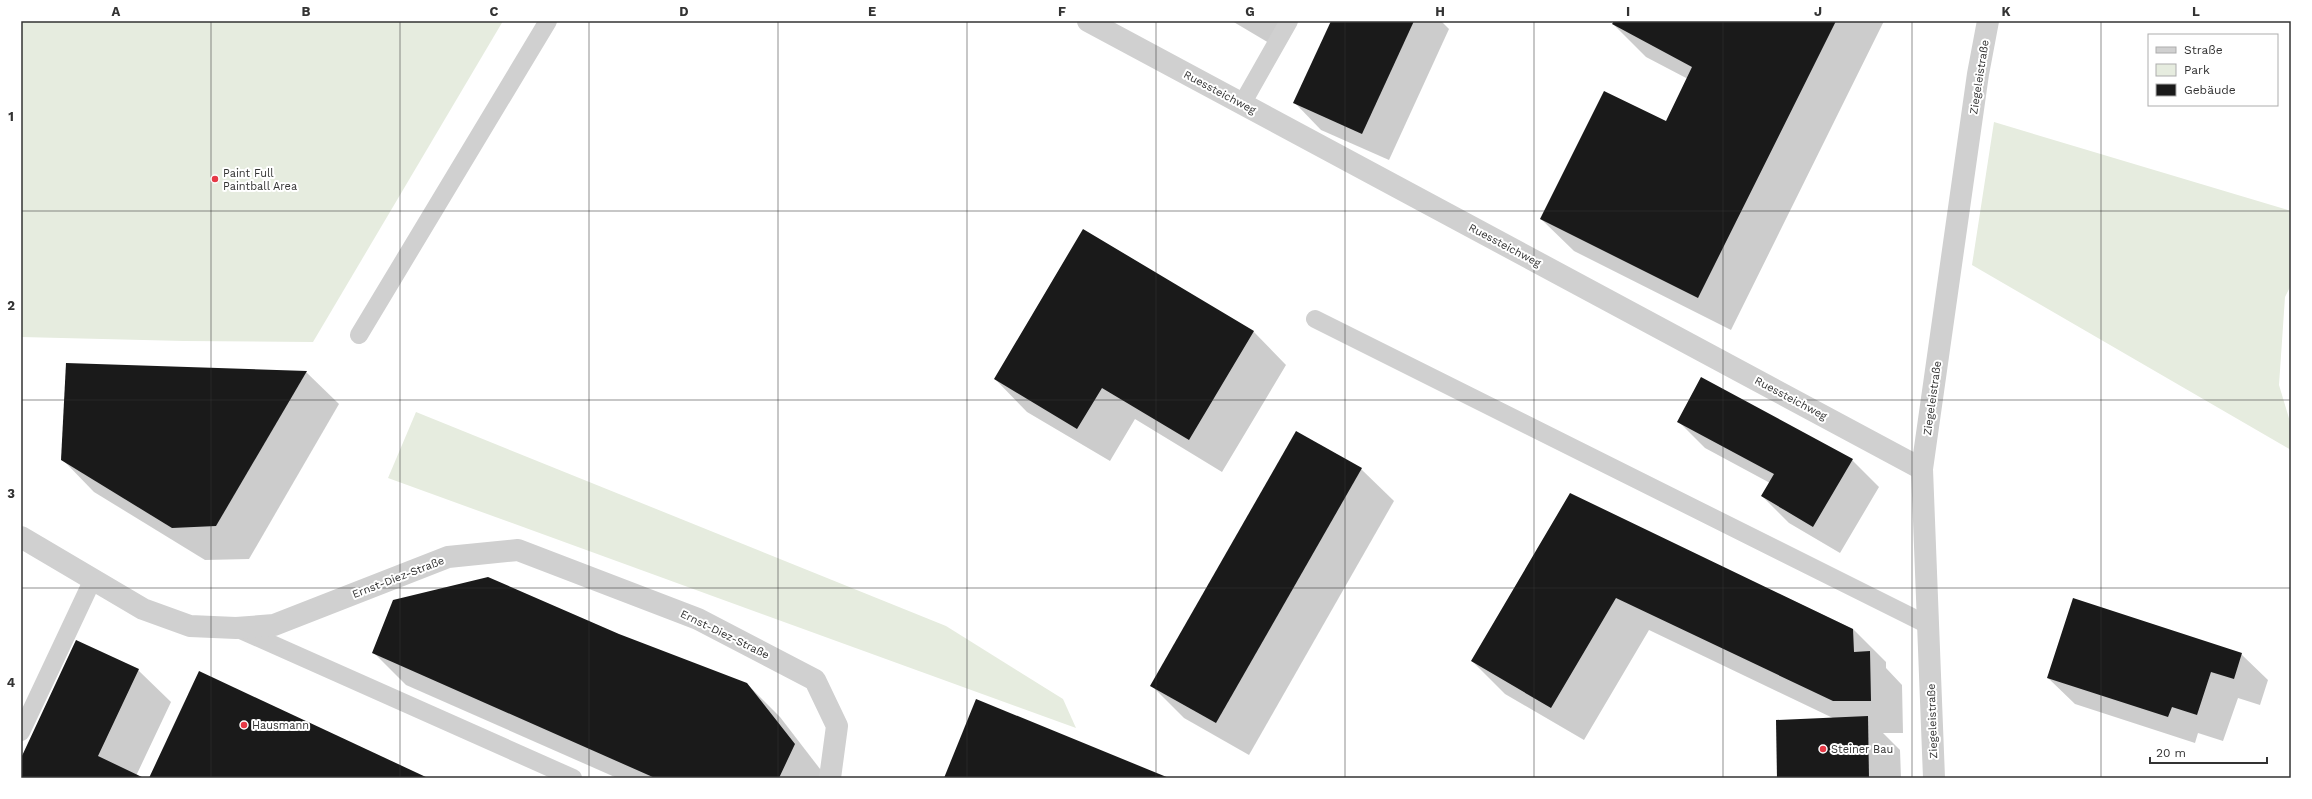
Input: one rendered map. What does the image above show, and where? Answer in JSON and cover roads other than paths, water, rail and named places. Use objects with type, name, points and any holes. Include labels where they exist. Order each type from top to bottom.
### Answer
[{"type":"street","name":"Ruessteichweg","points":[[1088,21],[1922,469]]},
{"type":"street","name":"Ziegeleistraße","points":[[1934,778],[1922,469],[1978,74],[1988,21]]},
{"type":"street","name":"Ernst-Diez-Straße","points":[[21,537],[143,609],[190,626],[236,628],[274,625],[448,557],[518,550],[698,619],[816,680],[837,726],[830,778]]},
{"type":"lane","points":[[359,335],[548,21]]},
{"type":"lane","points":[[1242,104],[1289,21]]},
{"type":"lane","points":[[1315,319],[1928,625]]},
{"type":"lane","points":[[21,732],[93,579]]},
{"type":"lane","points":[[236,628],[573,778]]},
{"type":"place","name":"Paint Full Paintball Area","points":[[215,179]]},
{"type":"place","name":"Hausmann","points":[[244,725]]},
{"type":"place","name":"Steiner Bau","points":[[1823,749]]}]
